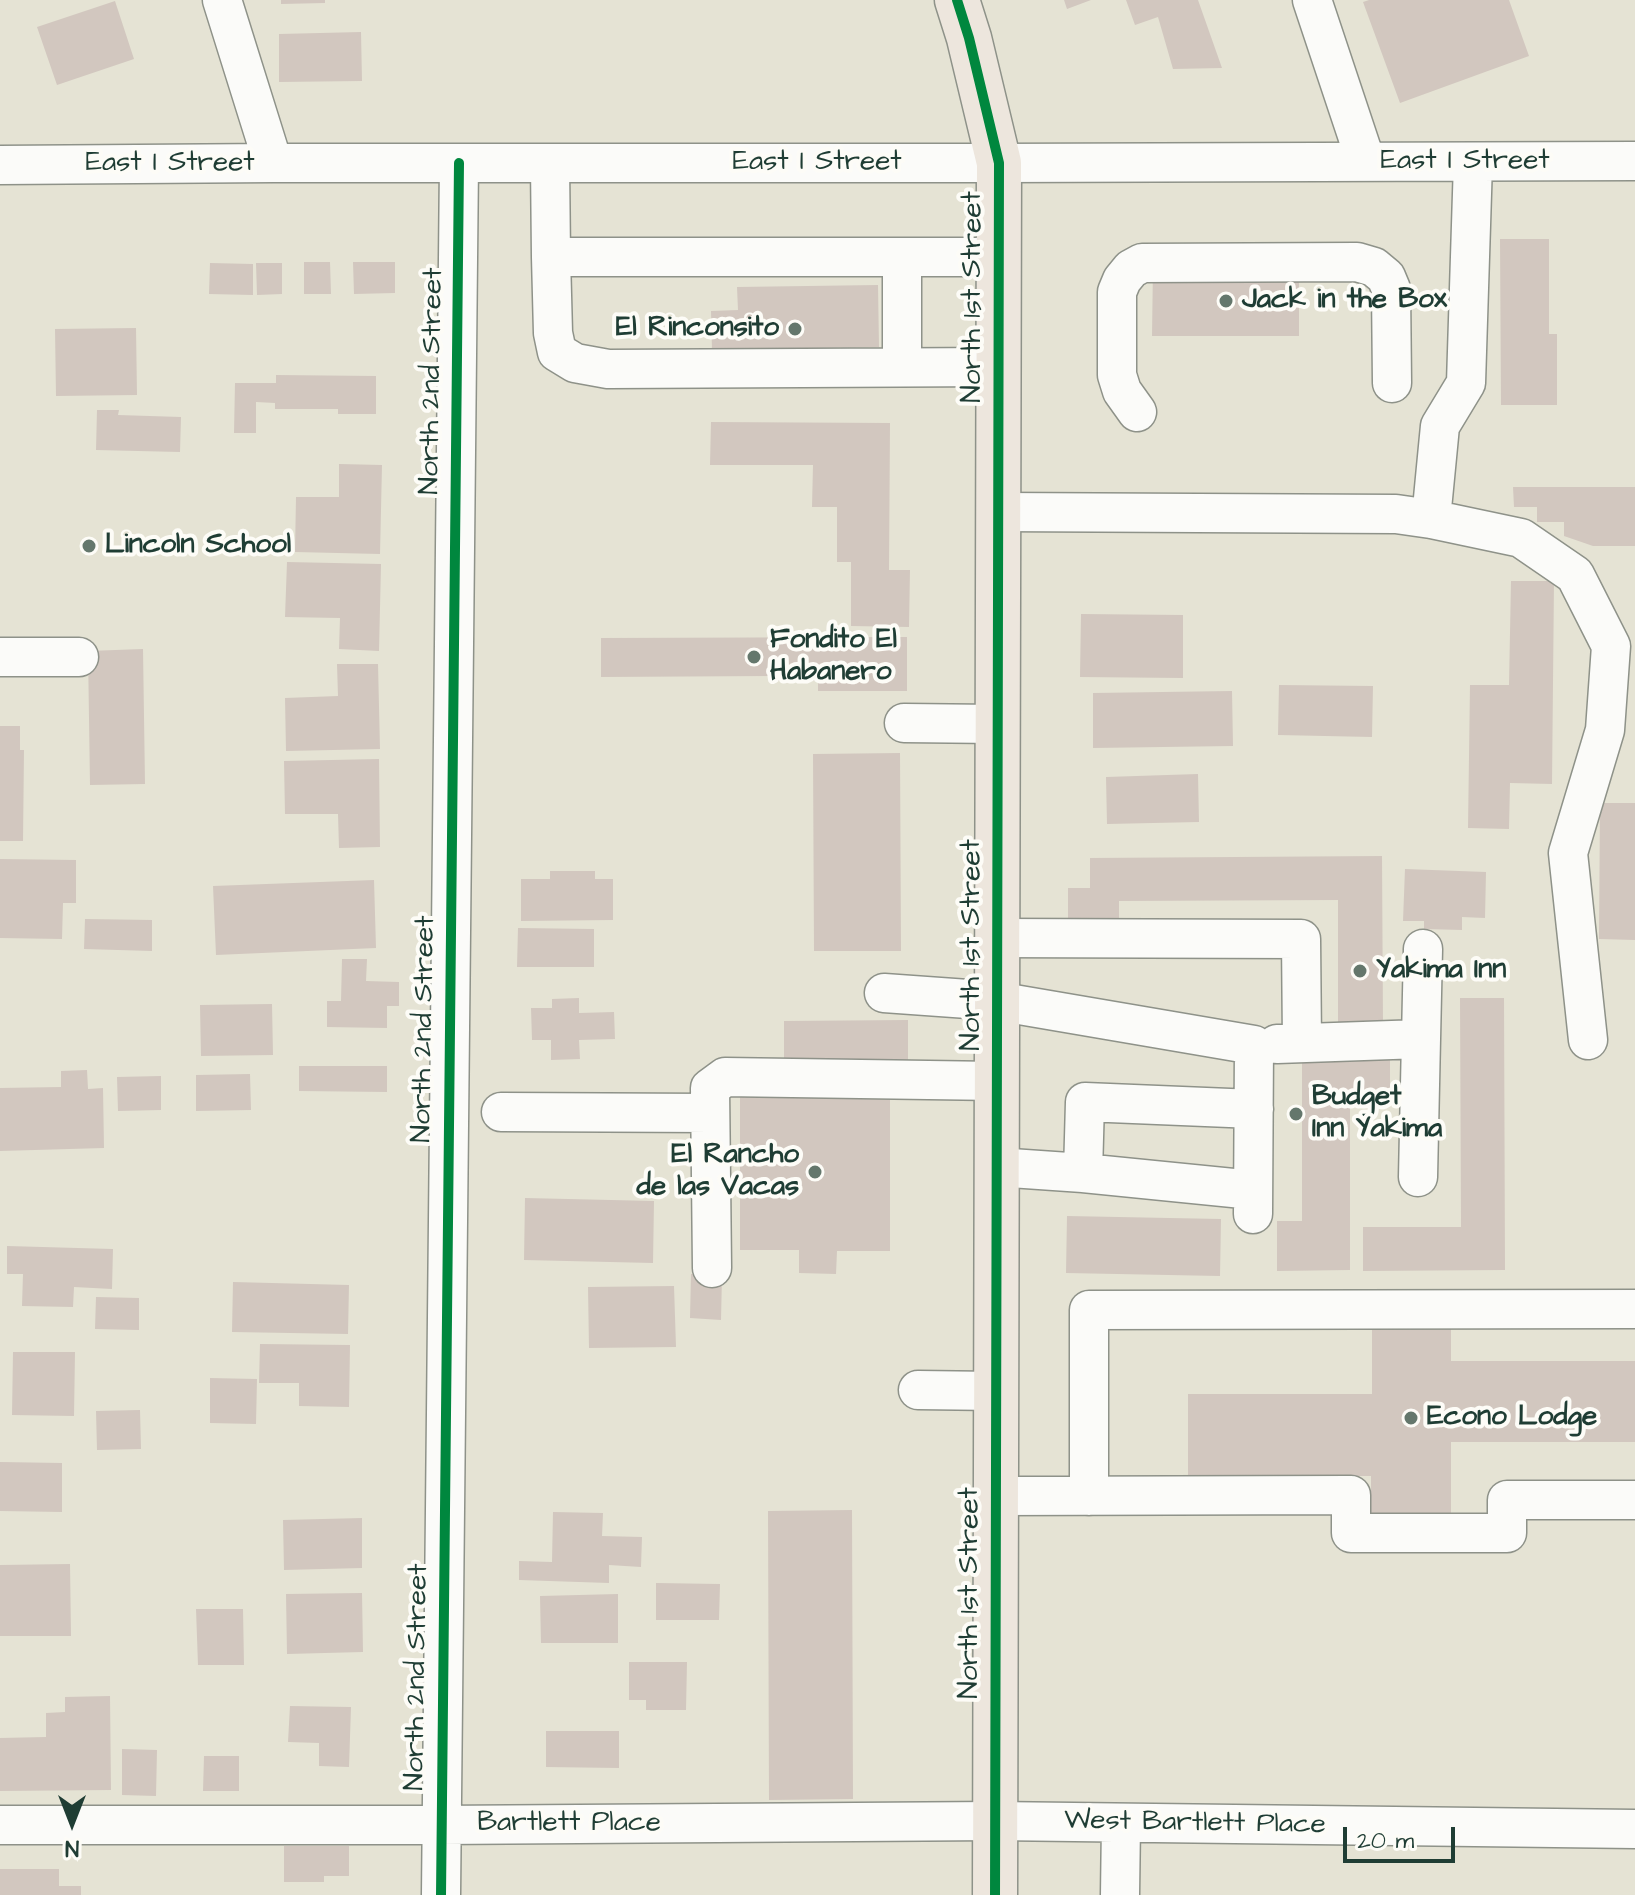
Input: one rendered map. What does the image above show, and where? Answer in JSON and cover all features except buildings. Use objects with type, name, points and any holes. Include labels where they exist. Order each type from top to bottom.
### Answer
[{"type":"main road","name":"North 1st Street","points":[[957,0],[999,163],[995,1895]]},
{"type":"street","points":[[222,0],[273,163]]},
{"type":"street","points":[[1312,0],[1366,162]]},
{"type":"street","name":"East I Street","points":[[0,165],[1635,161]]},
{"type":"street","points":[[1431,519],[1440,426],[1466,383],[1473,162]]},
{"type":"street","name":"North 2nd Street","points":[[441,1895],[459,163]]},
{"type":"street","points":[[550,163],[553,333],[557,352],[575,363],[608,369],[998,367]]},
{"type":"street","points":[[551,257],[998,257]]},
{"type":"street","points":[[902,257],[902,367]]},
{"type":"street","points":[[1137,412],[1122,391],[1117,375],[1117,292],[1131,269],[1142,263],[1357,262],[1374,267],[1386,277],[1391,289],[1392,383]]},
{"type":"street","points":[[998,512],[1396,514],[1521,538],[1575,575],[1611,646],[1605,730],[1568,853],[1588,1040]]},
{"type":"street","points":[[0,657],[79,657]]},
{"type":"street","points":[[904,723],[997,724]]},
{"type":"street","points":[[996,938],[1301,939],[1302,1043]]},
{"type":"street","points":[[1418,1177],[1423,949]]},
{"type":"street","points":[[884,993],[996,1001],[1254,1045],[1421,1039]]},
{"type":"street","points":[[996,1167],[1083,1173],[1253,1202],[1254,1045]]},
{"type":"street","points":[[712,1268],[710,1088],[725,1077],[996,1081]]},
{"type":"street","points":[[1083,1173],[1085,1102],[1254,1109]]},
{"type":"street","points":[[501,1112],[710,1113]]},
{"type":"street","points":[[1089,1496],[1089,1310],[1635,1309]]},
{"type":"street","points":[[918,1390],[996,1391]]},
{"type":"street","points":[[995,1496],[1351,1495],[1351,1533],[1507,1533],[1507,1500],[1635,1500]]},
{"type":"street","name":"Bartlett Place","points":[[0,1825],[994,1821]]},
{"type":"street","name":"West Bartlett Place","points":[[994,1821],[1635,1829]]},
{"type":"street","points":[[1120,1895],[1121,1823]]},
{"type":"cycle path","points":[[957,0],[999,163],[995,1895]]},
{"type":"cycle path","points":[[441,1895],[459,163]]},
{"type":"place","name":"Jack in the Box","points":[[1226,301]]},
{"type":"place","name":"El Rinconsito","points":[[795,329]]},
{"type":"place","name":"Lincoln School","points":[[89,546]]},
{"type":"place","name":"Fondito El Habanero","points":[[754,657]]},
{"type":"place","name":"Yakima Inn","points":[[1360,971]]},
{"type":"place","name":"Budget Inn Yakima","points":[[1296,1114]]},
{"type":"place","name":"El Rancho de las Vacas","points":[[815,1172]]},
{"type":"place","name":"Econo Lodge","points":[[1411,1418]]}]
